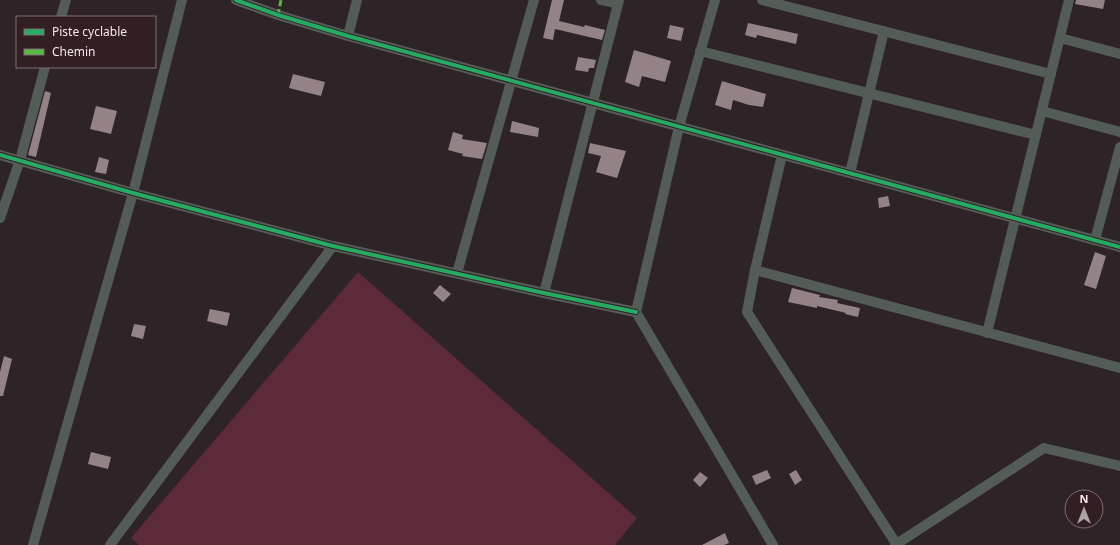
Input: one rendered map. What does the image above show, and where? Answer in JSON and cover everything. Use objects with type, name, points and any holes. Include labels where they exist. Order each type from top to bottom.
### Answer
[{"type":"street","points":[[61,16],[66,0]]},
{"type":"street","points":[[33,545],[132,193],[182,0]]},
{"type":"street","points":[[236,0],[278,15],[348,36],[1120,247]]},
{"type":"street","points":[[348,36],[357,0]]},
{"type":"street","points":[[457,273],[534,0]]},
{"type":"street","points":[[544,293],[619,2],[600,0]]},
{"type":"street","points":[[715,0],[679,127],[636,312],[772,545]]},
{"type":"street","points":[[762,0],[1051,74]]},
{"type":"street","points":[[987,333],[1069,0]]},
{"type":"street","points":[[850,174],[884,31]]},
{"type":"street","points":[[1060,38],[1120,54]]},
{"type":"street","points":[[700,52],[1036,135]]},
{"type":"street","points":[[0,218],[20,160],[45,68]]},
{"type":"street","points":[[1042,111],[1120,132]]},
{"type":"street","points":[[1095,240],[1120,147]]},
{"type":"street","points":[[0,155],[132,193],[333,246],[636,312]]},
{"type":"street","points":[[782,155],[755,270],[747,312],[896,545],[1044,448],[1120,466]]},
{"type":"street","points":[[110,545],[333,246]]},
{"type":"street","points":[[755,270],[1120,368]]},
{"type":"shaded area","points":[[358,272],[637,518],[615,545],[139,545],[131,538]]},
{"type":"building","points":[[552,0],[564,0],[559,21],[605,30],[602,40],[555,29],[553,40],[543,38]]},
{"type":"building","points":[[1076,0],[1105,0],[1103,9],[1075,4]]},
{"type":"building","points":[[748,23],[798,34],[796,44],[757,35],[756,38],[745,35]]},
{"type":"building","points":[[670,25],[684,28],[681,41],[667,38]]},
{"type":"building","points":[[634,50],[671,61],[665,82],[642,76],[639,87],[625,82]]},
{"type":"building","points":[[578,57],[596,60],[594,68],[589,68],[588,72],[575,70]]},
{"type":"building","points":[[293,74],[325,82],[321,96],[289,88]]},
{"type":"building","points":[[722,81],[766,94],[763,107],[749,105],[733,100],[731,110],[715,105]]},
{"type":"building","points":[[45,91],[51,93],[36,157],[28,155]]},
{"type":"building","points":[[96,106],[117,111],[111,134],[90,129]]},
{"type":"building","points":[[512,121],[539,128],[538,137],[510,132]]},
{"type":"building","points":[[453,132],[463,135],[462,139],[487,143],[482,159],[462,156],[463,154],[448,150]]},
{"type":"building","points":[[590,143],[626,151],[617,178],[596,172],[601,156],[588,153]]},
{"type":"building","points":[[99,157],[109,160],[106,174],[95,172]]},
{"type":"building","points":[[888,196],[890,206],[879,208],[878,198]]},
{"type":"building","points":[[1095,252],[1106,256],[1096,289],[1084,285]]},
{"type":"building","points":[[440,285],[451,294],[443,302],[433,293]]},
{"type":"building","points":[[792,288],[820,295],[819,297],[838,300],[837,303],[860,308],[858,317],[817,306],[817,308],[788,302]]},
{"type":"building","points":[[210,309],[230,313],[227,326],[207,321]]},
{"type":"building","points":[[134,324],[146,326],[143,339],[131,336]]},
{"type":"building","points":[[4,356],[12,359],[3,396],[0,396],[0,372]]},
{"type":"building","points":[[91,452],[111,457],[108,469],[88,464]]},
{"type":"building","points":[[767,470],[771,478],[756,485],[752,476]]},
{"type":"building","points":[[796,470],[802,480],[795,485],[789,474]]},
{"type":"building","points":[[700,472],[708,478],[700,487],[693,480]]},
{"type":"building","points":[[725,533],[729,543],[724,545],[702,545]]},
{"type":"marked path","points":[[278,15],[281,0]]},
{"type":"cycle path","points":[[236,0],[278,15],[348,36],[1120,247]]},
{"type":"cycle path","points":[[0,155],[133,193],[333,246],[636,312]]}]
